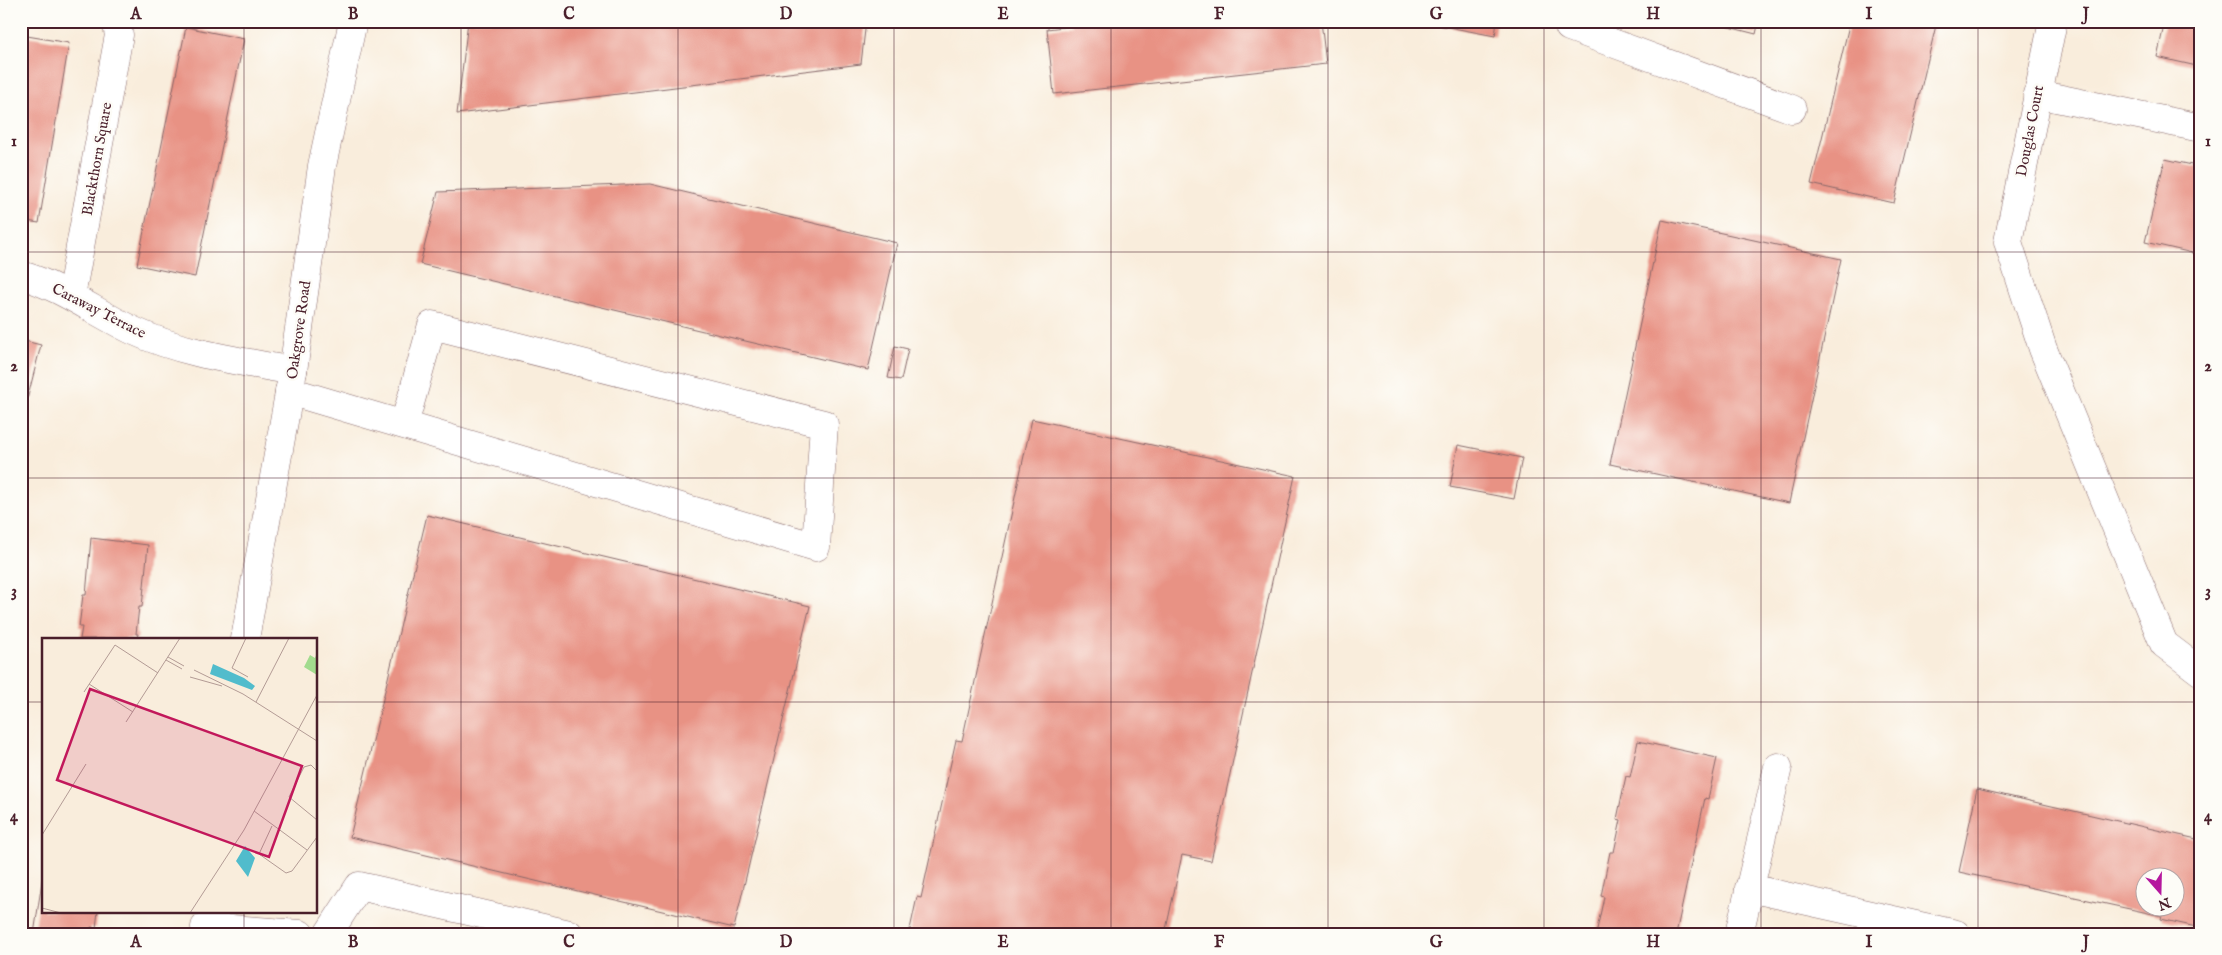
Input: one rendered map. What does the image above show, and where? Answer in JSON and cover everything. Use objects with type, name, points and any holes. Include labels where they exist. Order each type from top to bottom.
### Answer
[{"type":"street","name":"Blackthorn Square","points":[[71,296],[119,35],[116,21]]},
{"type":"street","name":"Oakgrove Road","points":[[245,638],[291,382],[322,166],[353,21]]},
{"type":"street","name":"Douglas Court","points":[[2053,21],[2008,242],[2043,349],[2164,644],[2201,672]]},
{"type":"street","points":[[1569,27],[1792,109]]},
{"type":"street","points":[[2037,94],[2201,128]]},
{"type":"street","name":"Caraway Terrace","points":[[21,275],[38,280],[71,296],[135,331],[193,352],[291,382],[404,425],[816,547],[824,424],[432,325],[404,425]]},
{"type":"street","points":[[1739,934],[1778,767]]},
{"type":"street","points":[[328,934],[358,886],[569,934]]},
{"type":"street","points":[[1749,888],[1956,934]]},
{"type":"street","points":[[206,924],[300,934]]},
{"type":"building","points":[[468,21],[866,21],[861,64],[457,114]]},
{"type":"building","points":[[1071,21],[1321,21],[1326,64],[1054,94],[1047,29],[1072,26]]},
{"type":"building","points":[[1417,21],[1497,21],[1495,36]]},
{"type":"building","points":[[1705,21],[1759,21],[1756,34]]},
{"type":"building","points":[[1850,21],[1937,21],[1894,203],[1811,184]]},
{"type":"building","points":[[2165,21],[2201,21],[2201,67],[2157,57]]},
{"type":"building","points":[[186,27],[244,39],[195,277],[137,265]]},
{"type":"building","points":[[21,35],[69,43],[39,223],[21,220]]},
{"type":"building","points":[[2165,159],[2201,167],[2201,255],[2145,242]]},
{"type":"building","points":[[650,184],[897,243],[868,370],[420,264],[438,192]]},
{"type":"building","points":[[1662,220],[1841,259],[1789,503],[1610,464]]},
{"type":"building","points":[[21,340],[41,345],[27,400],[21,398]]},
{"type":"building","points":[[895,346],[908,349],[901,380],[888,378]]},
{"type":"building","points":[[1032,419],[1295,476],[1211,861],[1182,855],[1165,934],[909,934],[917,897],[921,898],[956,740],[962,741]]},
{"type":"building","points":[[1458,445],[1522,458],[1514,499],[1450,487]]},
{"type":"building","points":[[427,515],[810,606],[734,928],[350,837]]},
{"type":"building","points":[[91,538],[148,545],[142,607],[139,607],[137,638],[80,638],[82,627],[79,627],[83,595],[86,595]]},
{"type":"building","points":[[1638,741],[1717,758],[1708,799],[1705,798],[1676,934],[1596,934],[1604,897],[1601,896],[1610,852],[1614,852],[1621,820],[1617,819],[1626,776],[1630,777]]},
{"type":"building","points":[[1977,789],[2201,840],[2201,906],[2196,927],[2161,919],[2184,918],[2184,868],[2134,868],[2134,910],[1959,872]]},
{"type":"building","points":[[42,882],[42,912],[98,912],[96,928],[91,927],[90,934],[34,934]]}]
